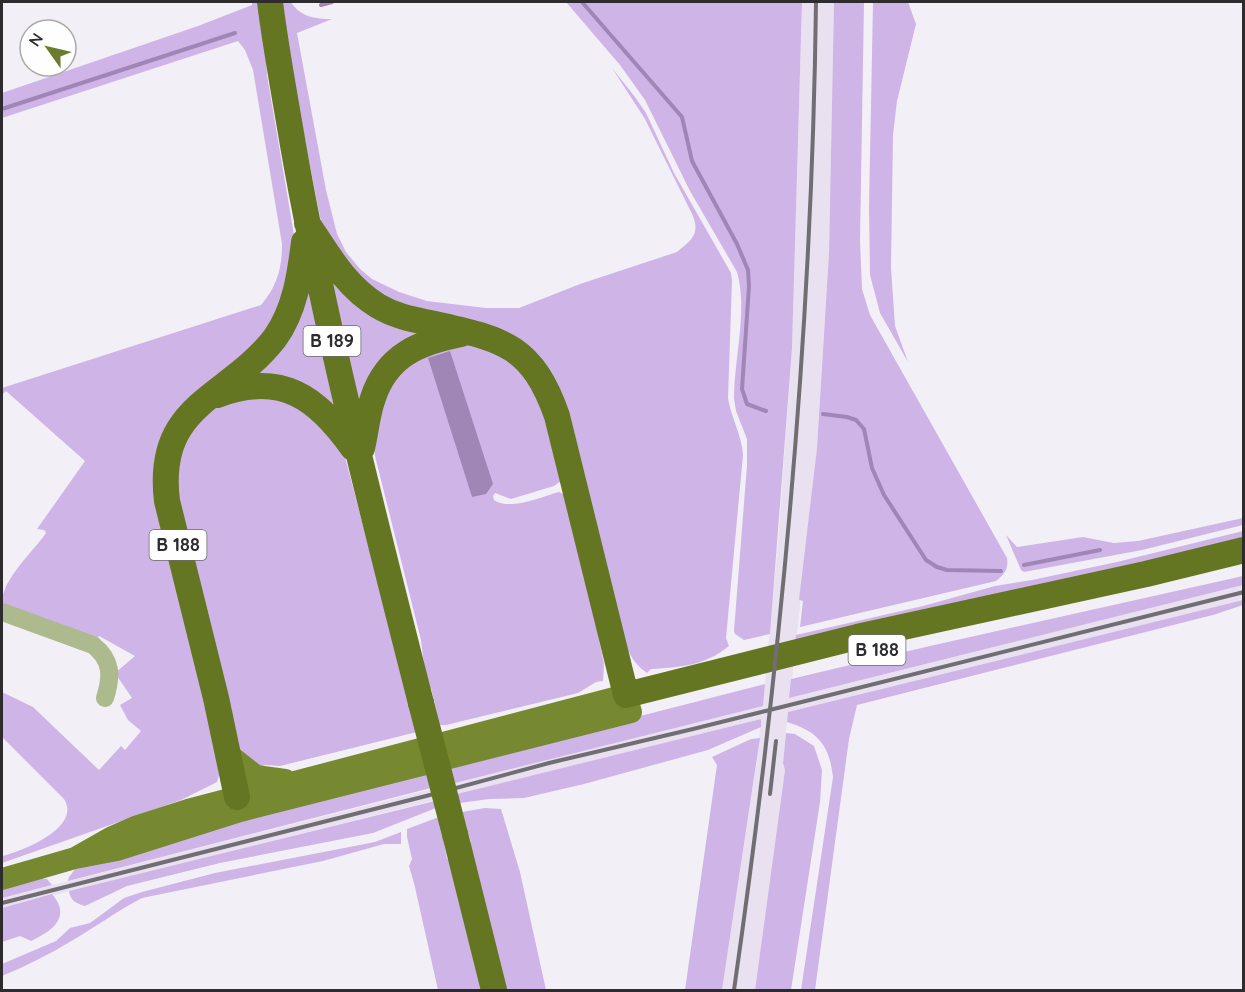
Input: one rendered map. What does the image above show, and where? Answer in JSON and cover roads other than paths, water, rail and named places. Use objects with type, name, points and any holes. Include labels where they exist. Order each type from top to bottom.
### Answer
[{"type":"highway","name":"B 189","points":[[270,2],[274,37],[307,224],[360,457]]},
{"type":"highway","points":[[307,224],[347,281],[378,306],[407,319],[468,332]]},
{"type":"highway","points":[[203,401],[253,361],[282,326],[294,299],[307,224]]},
{"type":"highway","name":"B 188","points":[[360,457],[372,399],[377,387],[391,367],[408,351],[424,342],[468,332],[495,339],[523,355],[543,381],[557,416],[628,704]]},
{"type":"highway","name":"B 188","points":[[228,754],[167,501],[165,469],[173,440],[184,419],[203,401],[232,390],[266,385],[294,392],[327,414],[360,457],[494,990]]},
{"type":"highway","name":"B 188","points":[[628,704],[678,682],[890,630],[1146,574],[1244,550]]},
{"type":"highway","name":"B 188","points":[[628,704],[1149,590],[1244,567]]},
{"type":"highway","points":[[614,645],[632,666],[648,678],[663,682],[678,682]]},
{"type":"highway","points":[[228,754],[238,800]]},
{"type":"main road","name":"B 188","points":[[238,800],[295,781],[628,704]]},
{"type":"main road","name":"B 188","points":[[238,800],[628,704]]},
{"type":"main road","name":"B 188","points":[[228,754],[256,776],[295,781]]},
{"type":"main road","points":[[2,879],[75,858],[135,827],[238,800]]},
{"type":"street","points":[[2,612],[93,645],[100,650],[106,658],[110,674],[105,698]]},
{"type":"waterway","points":[[321,5],[332,2]]},
{"type":"waterway","points":[[582,2],[682,117],[692,161],[737,244],[748,270],[749,286],[742,389],[747,404],[766,411]]},
{"type":"waterway","points":[[2,109],[235,33]]},
{"type":"waterway","points":[[823,414],[856,420],[864,429],[872,468],[884,495],[926,560],[947,570],[1001,571]]},
{"type":"waterway","points":[[1024,565],[1100,550]]},
{"type":"railway","points":[[734,990],[766,744],[791,497],[808,250],[816,2]]},
{"type":"railway","points":[[2,903],[549,763],[1244,592]]},
{"type":"railway","points":[[770,794],[776,741]]}]
